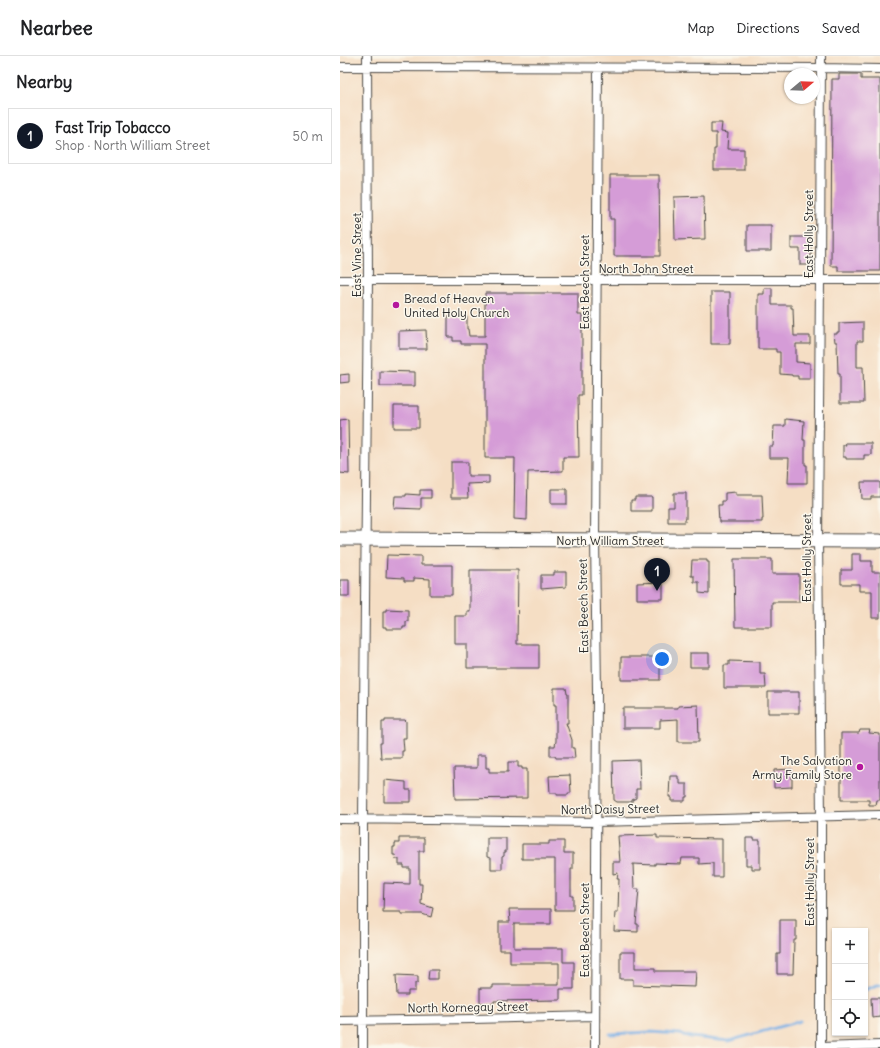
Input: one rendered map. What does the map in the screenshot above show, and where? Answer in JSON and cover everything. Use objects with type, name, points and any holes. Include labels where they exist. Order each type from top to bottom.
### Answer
[{"type":"main road","name":"North William Street","points":[[340,539],[595,539],[880,542]]},
{"type":"street","name":"East Vine Street","points":[[363,1048],[363,819],[368,280],[367,56]]},
{"type":"street","name":"East Holly Street","points":[[820,56],[820,68]]},
{"type":"street","points":[[340,67],[880,69]]},
{"type":"street","name":"East Beech Street","points":[[595,1048],[595,539],[598,67]]},
{"type":"street","name":"East Holly Street","points":[[820,104],[818,541],[821,816],[821,1047]]},
{"type":"street","name":"North John Street","points":[[340,280],[880,280]]},
{"type":"street","name":"North Daisy Street","points":[[340,819],[596,822],[880,815]]},
{"type":"street","name":"North Kornegay Street","points":[[340,1021],[596,1016]]},
{"type":"street","points":[[821,1047],[880,1045]]},
{"type":"building","points":[[839,74],[861,74],[861,79],[880,79],[880,271],[838,271],[838,266],[831,266],[832,79],[839,79]]},
{"type":"building","points":[[711,123],[722,123],[721,132],[728,133],[727,149],[744,149],[744,170],[714,170],[716,133],[711,133]]},
{"type":"building","points":[[610,175],[659,175],[660,256],[614,256],[614,219],[610,219]]},
{"type":"building","points":[[704,196],[705,239],[675,240],[674,197]]},
{"type":"building","points":[[747,225],[771,225],[771,251],[747,251]]},
{"type":"building","points":[[791,237],[811,237],[811,265],[800,265],[800,249],[791,249]]},
{"type":"building","points":[[764,288],[772,288],[772,305],[791,305],[791,308],[793,308],[794,336],[810,336],[810,344],[796,344],[796,362],[810,363],[810,379],[798,379],[798,376],[780,374],[780,352],[776,352],[776,349],[758,349],[758,294],[764,294]]},
{"type":"building","points":[[711,292],[730,292],[730,344],[711,344]]},
{"type":"building","points":[[485,293],[578,293],[578,315],[582,315],[582,395],[578,395],[579,457],[563,457],[563,471],[528,472],[527,520],[514,519],[515,458],[485,458],[485,344],[461,344],[461,341],[453,341],[453,337],[448,337],[448,317],[467,317],[467,329],[469,336],[485,336]]},
{"type":"building","points":[[863,322],[863,341],[857,341],[857,367],[863,367],[864,403],[840,403],[840,374],[838,374],[837,342],[835,342],[834,334],[839,332],[839,323]]},
{"type":"building","points":[[426,330],[427,349],[399,349],[399,331]]},
{"type":"building","points":[[380,371],[415,372],[415,386],[380,386]]},
{"type":"building","points":[[349,374],[349,382],[340,383],[340,375]]},
{"type":"building","points":[[394,406],[419,406],[419,428],[394,428]]},
{"type":"building","points":[[348,419],[349,474],[340,473],[340,420]]},
{"type":"building","points":[[785,419],[804,421],[803,440],[805,440],[807,483],[788,483],[789,458],[769,458],[769,446],[773,446],[774,426],[785,426]]},
{"type":"building","points":[[845,443],[871,443],[871,455],[864,455],[864,459],[846,459],[846,457],[843,457],[843,445],[846,445]]},
{"type":"building","points":[[451,462],[468,462],[468,476],[489,476],[489,483],[467,484],[468,498],[451,498]]},
{"type":"building","points":[[861,482],[880,482],[880,497],[862,499]]},
{"type":"building","points":[[551,489],[567,489],[567,504],[551,504]]},
{"type":"building","points":[[420,490],[431,490],[431,498],[421,498],[421,509],[394,508],[395,496],[406,496],[406,494],[420,495]]},
{"type":"building","points":[[736,492],[736,495],[762,495],[762,522],[719,522],[718,505],[722,505],[722,501],[725,501],[725,493]]},
{"type":"building","points":[[674,493],[686,493],[685,522],[668,522],[668,507],[674,507]]},
{"type":"building","points":[[635,497],[652,497],[652,511],[631,511],[631,500],[635,500]]},
{"type":"building","points":[[852,554],[861,554],[861,561],[872,561],[872,572],[880,572],[880,618],[872,618],[872,591],[859,591],[859,584],[841,584],[841,570],[852,570]]},
{"type":"building","points":[[387,555],[421,556],[421,565],[452,565],[452,595],[430,595],[430,579],[414,578],[414,581],[404,581],[404,578],[386,577]]},
{"type":"building","points":[[734,559],[772,559],[772,574],[799,574],[799,602],[772,602],[772,627],[735,627]]},
{"type":"building","points":[[692,560],[707,560],[707,562],[709,562],[709,594],[699,593],[699,582],[694,582],[694,576],[691,576]]},
{"type":"building","points":[[470,570],[518,570],[517,644],[539,644],[539,668],[467,668],[467,644],[455,644],[455,616],[467,616],[467,611],[470,611]]},
{"type":"building","points":[[554,572],[566,572],[566,587],[541,589],[541,575],[554,575]]},
{"type":"building","points":[[340,580],[349,580],[349,596],[340,596]]},
{"type":"building","points":[[663,582],[663,599],[637,599],[637,583]]},
{"type":"building","points":[[386,609],[408,610],[408,621],[406,621],[406,627],[403,627],[403,629],[386,629],[386,627],[383,627],[383,611],[386,611]]},
{"type":"building","points":[[690,653],[709,653],[709,667],[690,667]]},
{"type":"building","points":[[621,657],[660,657],[660,680],[621,680]]},
{"type":"building","points":[[729,661],[760,662],[760,674],[765,674],[766,688],[724,688],[724,665],[729,665]]},
{"type":"building","points":[[554,688],[566,688],[568,694],[568,723],[566,723],[572,740],[572,748],[574,748],[575,758],[556,758],[555,756],[550,756],[550,746],[555,746],[556,741],[556,705],[554,705]]},
{"type":"building","points":[[768,692],[799,692],[799,713],[768,713]]},
{"type":"building","points":[[698,705],[699,742],[678,742],[678,719],[660,720],[660,728],[623,728],[623,708],[678,708],[678,706]]},
{"type":"building","points":[[385,720],[406,721],[406,738],[403,738],[404,751],[402,751],[402,758],[381,758],[380,743],[382,743],[382,722],[385,722]]},
{"type":"building","name":"The Salvation Army Family Store","points":[[860,730],[870,730],[869,733],[880,734],[880,800],[877,800],[876,805],[869,805],[869,800],[841,800],[841,733],[859,733]]},
{"type":"building","points":[[477,755],[486,755],[486,768],[489,768],[489,772],[508,772],[508,762],[518,762],[518,767],[527,769],[527,798],[455,799],[454,768],[477,768]]},
{"type":"building","points":[[639,760],[640,789],[636,789],[636,798],[632,800],[632,802],[617,802],[614,800],[613,761]]},
{"type":"building","points":[[792,769],[792,787],[774,788],[774,770]]},
{"type":"building","points":[[570,775],[571,793],[568,793],[568,795],[557,795],[557,793],[550,793],[549,776]]},
{"type":"building","points":[[670,776],[678,776],[678,779],[680,779],[680,784],[687,784],[687,797],[685,797],[685,801],[671,801],[671,797],[669,797]]},
{"type":"building","points":[[384,780],[406,782],[406,790],[411,790],[411,802],[384,802]]},
{"type":"building","points":[[657,835],[657,838],[722,839],[722,877],[713,877],[713,863],[699,864],[699,858],[682,858],[681,864],[633,864],[634,889],[639,889],[636,924],[638,924],[638,932],[614,931],[615,912],[618,912],[619,879],[617,879],[618,873],[613,874],[613,862],[620,862],[618,836]]},
{"type":"building","points":[[399,838],[424,838],[424,851],[419,851],[419,884],[422,884],[421,904],[433,908],[431,917],[422,914],[383,912],[384,883],[410,884],[410,868],[404,868],[404,865],[399,865],[399,859],[396,859],[395,855],[393,855],[393,847],[395,847],[395,843],[399,843]]},
{"type":"building","points":[[487,838],[506,838],[506,852],[504,852],[504,856],[502,857],[502,869],[491,869],[491,858],[487,857]]},
{"type":"building","points":[[746,838],[760,840],[760,869],[752,869],[752,865],[746,865]]},
{"type":"building","points":[[549,841],[564,841],[564,853],[573,853],[573,869],[571,869],[571,896],[573,896],[573,910],[555,910],[555,859],[522,859],[522,844],[549,844]]},
{"type":"building","points":[[509,909],[551,909],[551,924],[514,924],[514,948],[563,948],[563,962],[574,962],[574,989],[560,989],[560,1000],[494,1001],[494,1003],[480,1003],[480,988],[493,988],[493,985],[559,985],[559,963],[510,963],[510,950],[499,950],[499,922],[510,922]]},
{"type":"building","points":[[780,920],[796,920],[793,974],[777,974],[777,954],[780,954]]},
{"type":"building","points":[[620,952],[635,952],[635,968],[655,968],[655,971],[696,971],[695,987],[633,985],[633,979],[620,979]]},
{"type":"building","points":[[429,970],[438,970],[438,979],[428,979]]},
{"type":"building","points":[[396,975],[418,976],[418,983],[415,983],[415,991],[408,991],[408,995],[397,995]]},
{"type":"building","points":[[871,998],[880,998],[880,1017],[872,1018]]},
{"type":"waterway","points":[[868,989],[880,984]]},
{"type":"waterway","points":[[610,1034],[650,1032],[680,1034],[691,1037],[729,1041],[800,1021]]},
{"type":"place","name":"Bread of Heaven United Holy Church","points":[[396,305]]},
{"type":"place","name":"Fast Trip Tobacco","points":[[657,591]]},
{"type":"place","name":"The Salvation Army Family Store","points":[[860,767]]}]
